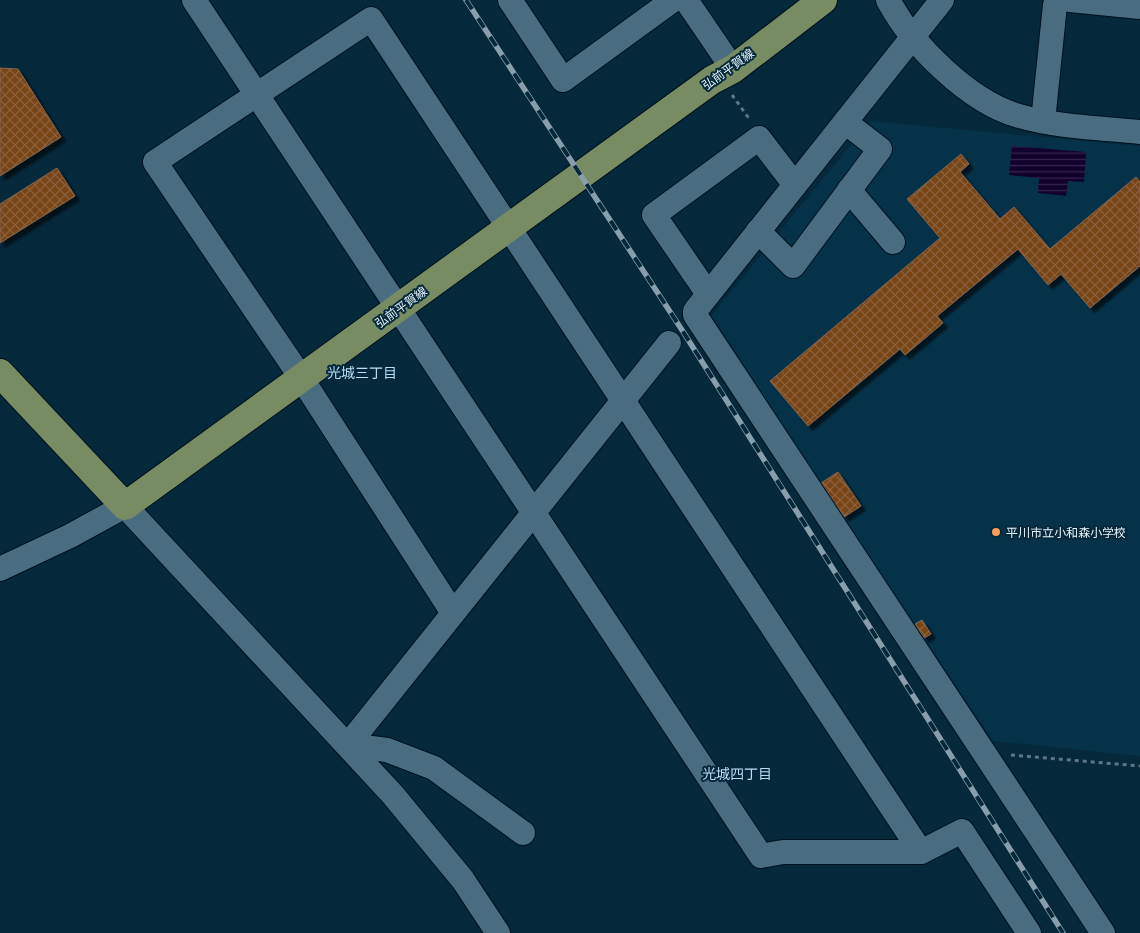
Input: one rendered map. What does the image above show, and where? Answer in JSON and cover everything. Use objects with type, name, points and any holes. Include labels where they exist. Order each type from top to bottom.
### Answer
[{"type":"main road","name":"弘前平賀線","points":[[124,506],[302,379],[712,80],[731,80],[823,0]]},
{"type":"main road","points":[[0,373],[124,506]]},
{"type":"street","points":[[194,0],[760,856],[783,852],[921,852],[962,831],[1029,933]]},
{"type":"street","points":[[510,0],[563,80],[673,0]]},
{"type":"street","points":[[686,0],[731,80]]},
{"type":"street","points":[[888,0],[912,38],[924,51],[976,95],[1019,116],[1043,121],[1140,132]]},
{"type":"street","points":[[942,0],[694,311],[1103,933]]},
{"type":"street","points":[[1043,121],[1055,5],[1059,0]]},
{"type":"street","points":[[1070,0],[1140,7]]},
{"type":"street","points":[[453,613],[302,379],[155,162],[372,19],[921,852]]},
{"type":"street","points":[[758,231],[793,266],[880,149],[845,122]]},
{"type":"street","points":[[708,294],[654,215],[759,138],[795,184]]},
{"type":"street","points":[[849,190],[893,242]]},
{"type":"street","points":[[348,745],[668,343]]},
{"type":"street","points":[[0,570],[70,536],[124,506],[394,795],[463,880],[498,933]]},
{"type":"street","points":[[348,745],[387,750],[434,768],[523,832]]},
{"type":"path","points":[[731,80],[759,138]]},
{"type":"path","points":[[988,757],[997,754],[1140,766]]},
{"type":"shaded area","name":"平川市立小和森小学校","points":[[870,121],[1140,146],[1140,756],[993,741],[712,324],[711,316]]},
{"type":"shaded area","points":[[1012,146],[1086,152],[1084,182],[1068,181],[1066,196],[1038,193],[1039,178],[1009,175]]},
{"type":"building","points":[[0,68],[18,69],[61,137],[0,176]]},
{"type":"building","points":[[961,154],[969,164],[960,172],[1000,219],[1014,207],[1050,249],[1136,177],[1140,182],[1140,266],[1090,308],[1061,274],[1048,285],[1018,249],[937,316],[943,323],[905,355],[900,349],[808,426],[770,381],[940,238],[907,199]]},
{"type":"building","points":[[57,168],[75,196],[0,243],[0,204]]},
{"type":"building","points":[[838,472],[861,506],[844,517],[821,483]]},
{"type":"building","points":[[922,620],[931,634],[924,638],[915,624]]},
{"type":"railway","points":[[466,0],[682,330],[1063,933]]},
{"type":"place","name":"平川市立小和森小学校","points":[[996,532]]},
{"type":"district","name":"光城三丁目","points":[[362,373]]},
{"type":"district","name":"光城四丁目","points":[[737,774]]}]
